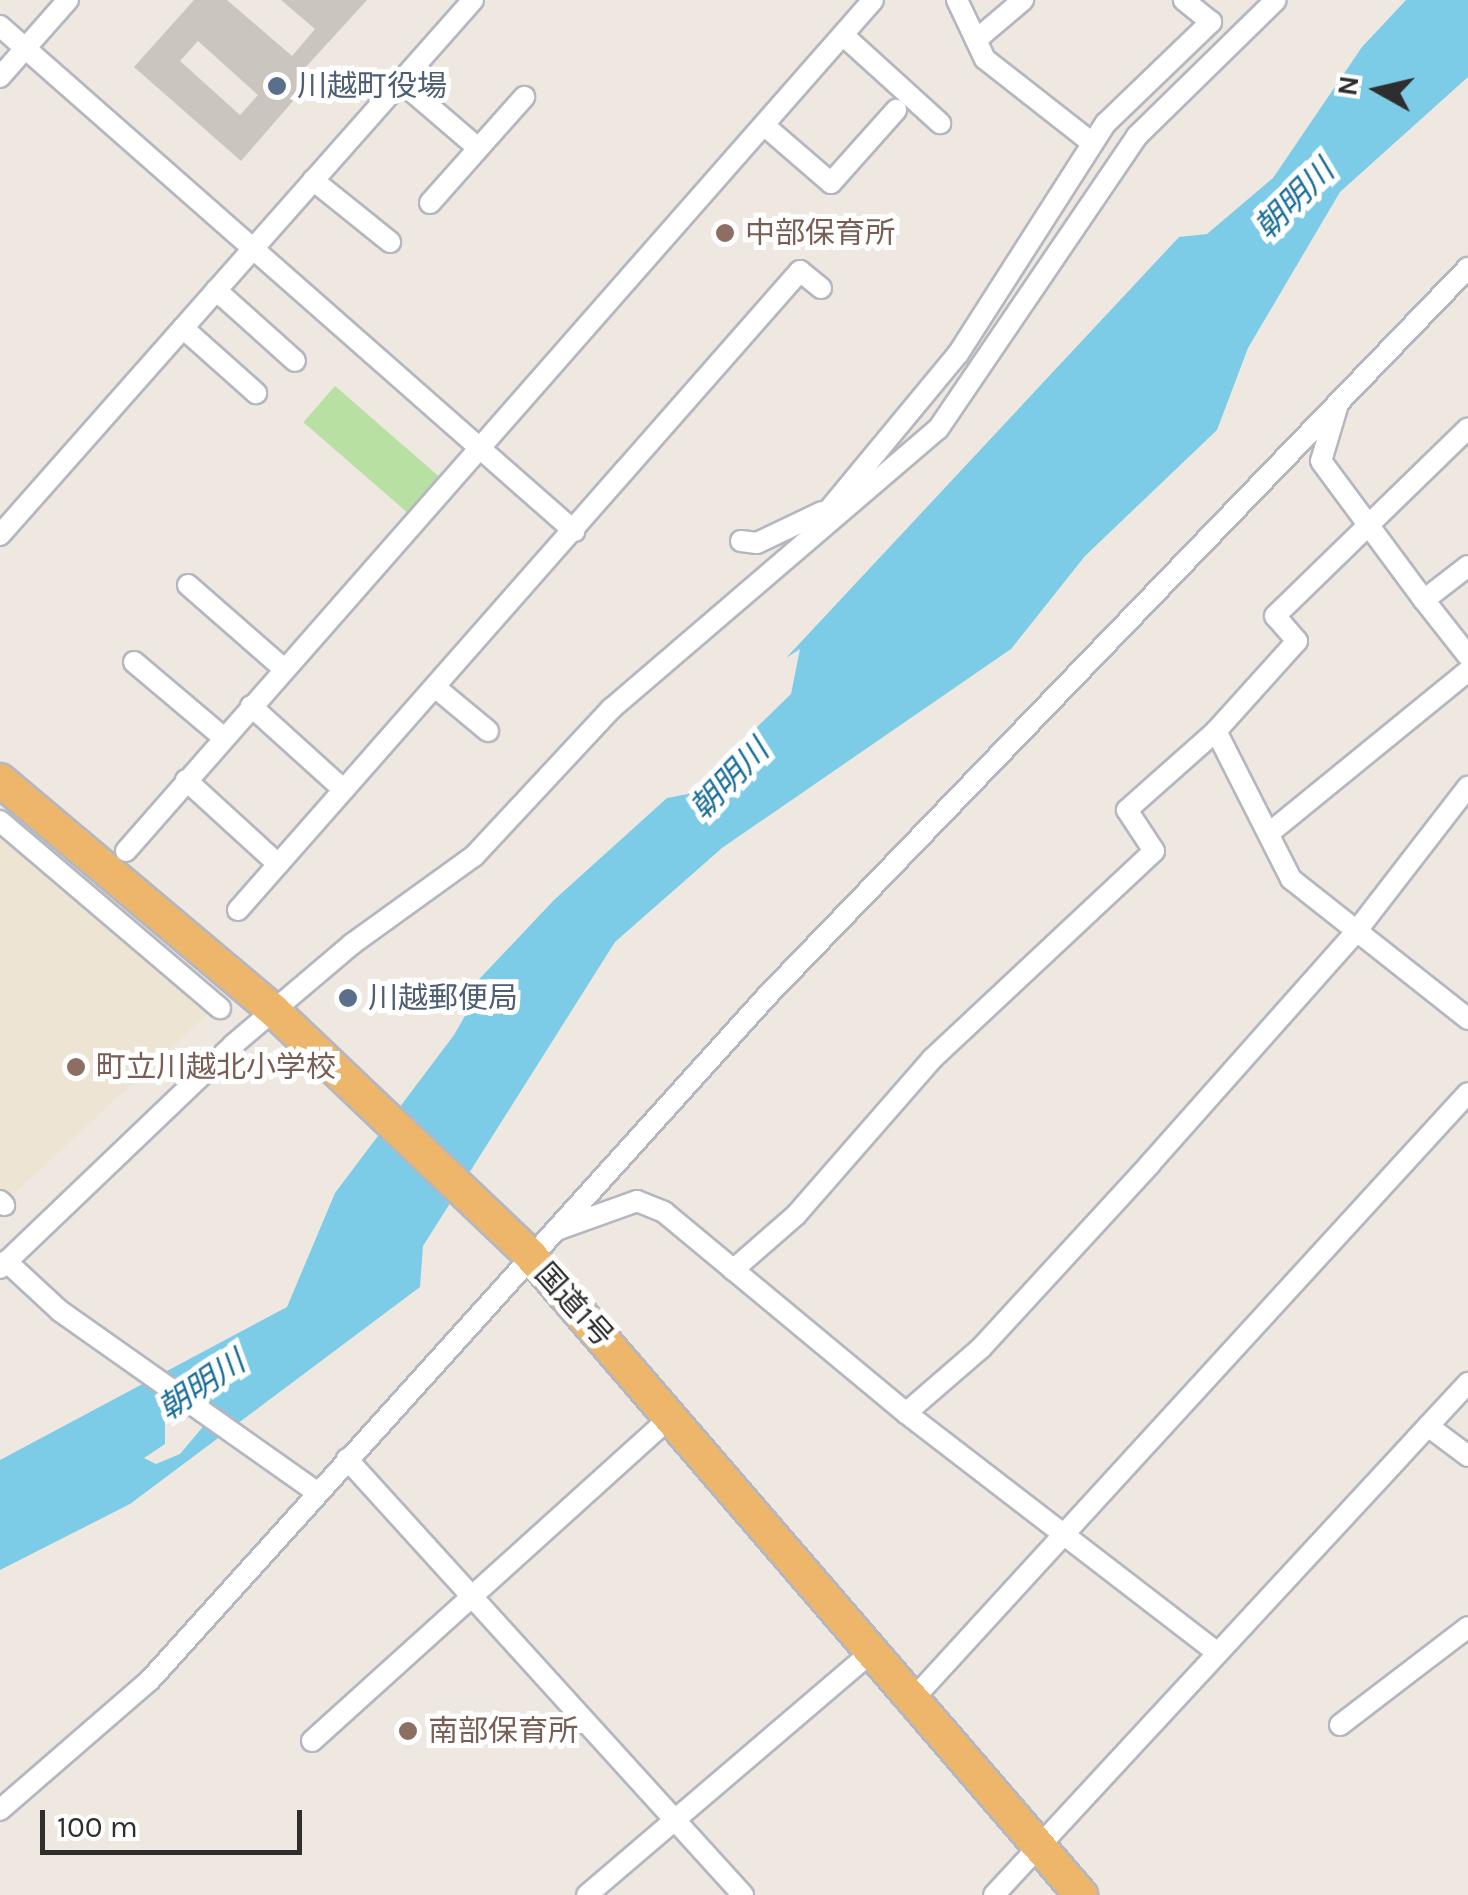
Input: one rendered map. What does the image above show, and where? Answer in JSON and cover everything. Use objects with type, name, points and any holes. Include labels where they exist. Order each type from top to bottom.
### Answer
[{"type":"highway","name":"国道1号","points":[[0,780],[274,1011],[506,1231],[539,1245],[672,1416],[1081,1895]]},
{"type":"street","points":[[0,77],[68,0]]},
{"type":"street","points":[[0,535],[472,0]]},
{"type":"street","points":[[126,851],[873,0]]},
{"type":"street","points":[[957,0],[985,59],[1092,143]]},
{"type":"street","points":[[976,40],[1024,0]]},
{"type":"street","points":[[741,541],[757,543],[823,518],[958,354],[1092,143],[1120,106],[1211,22],[1184,0]]},
{"type":"street","points":[[316,1492],[60,1311],[2,1264],[274,1011],[474,856],[611,709],[823,518],[956,410],[1138,136],[1276,0]]},
{"type":"street","points":[[0,26],[574,531]]},
{"type":"street","points":[[844,36],[940,123]]},
{"type":"street","points":[[400,82],[478,148]]},
{"type":"street","points":[[430,202],[524,96]]},
{"type":"street","points":[[765,126],[831,183],[896,110]]},
{"type":"street","points":[[313,180],[390,242]]},
{"type":"street","points":[[0,1810],[150,1680],[539,1245],[1345,390],[1468,268]]},
{"type":"street","points":[[238,910],[800,271],[821,288]]},
{"type":"street","points":[[216,290],[295,361]]},
{"type":"street","points":[[183,328],[256,393]]},
{"type":"street","points":[[1345,390],[1321,462],[1468,656]]},
{"type":"street","points":[[733,1270],[796,1215],[932,1058],[1154,851],[1127,810],[1216,732],[1298,641],[1275,616],[1468,428]]},
{"type":"street","points":[[1424,600],[1468,566]]},
{"type":"street","points":[[188,585],[284,669]]},
{"type":"street","points":[[134,662],[224,738]]},
{"type":"street","points":[[1273,830],[1468,671]]},
{"type":"street","points":[[434,688],[488,730]]},
{"type":"street","points":[[251,706],[344,790]]},
{"type":"street","points":[[1216,732],[1273,830],[1291,879],[1468,1018]]},
{"type":"street","points":[[186,780],[278,864]]},
{"type":"street","points":[[906,1413],[980,1348],[1355,933],[1468,787]]},
{"type":"street","points":[[0,821],[90,893],[220,1008]]},
{"type":"street","points":[[914,1698],[1060,1532],[1468,1093]]},
{"type":"street","points":[[539,1245],[637,1201],[664,1212],[906,1413],[1216,1652]]},
{"type":"street","points":[[994,1895],[1468,1383]]},
{"type":"street","points":[[312,1740],[672,1416]]},
{"type":"street","points":[[1428,1426],[1468,1456]]},
{"type":"street","points":[[347,1459],[744,1895]]},
{"type":"street","points":[[1340,1725],[1468,1626]]},
{"type":"street","points":[[587,1895],[874,1651]]},
{"type":"shaded area","name":"町立川越北小学校","points":[[0,828],[213,1009],[7,1200],[0,1193]]},
{"type":"green space","points":[[335,386],[442,479],[411,515],[304,422]]},
{"type":"water","name":"朝明川","points":[[1406,0],[1468,0],[1468,77],[1340,192],[1248,348],[1217,430],[1085,556],[1011,649],[722,848],[615,942],[423,1246],[420,1287],[130,1504],[0,1570],[0,1460],[287,1307],[335,1193],[454,1035],[477,995],[468,991],[554,900],[667,798],[688,794],[791,694],[800,649],[786,658],[1179,237],[1207,234],[1273,178],[1362,47]],"holes":[[[209,1403],[217,1410],[180,1454],[156,1464],[144,1458],[165,1444],[165,1423]]]},
{"type":"building","name":"川越町役場","points":[[194,0],[227,0],[292,56],[315,29],[281,0],[367,0],[304,69],[313,78],[241,161],[134,67]],"holes":[[[198,41],[258,95],[240,115],[180,61]]]},
{"type":"place","name":"川越町役場","points":[[277,86]]},
{"type":"place","name":"中部保育所","points":[[725,233]]},
{"type":"place","name":"川越郵便局","points":[[348,998]]},
{"type":"place","name":"町立川越北小学校","points":[[76,1067]]},
{"type":"place","name":"南部保育所","points":[[408,1731]]}]
